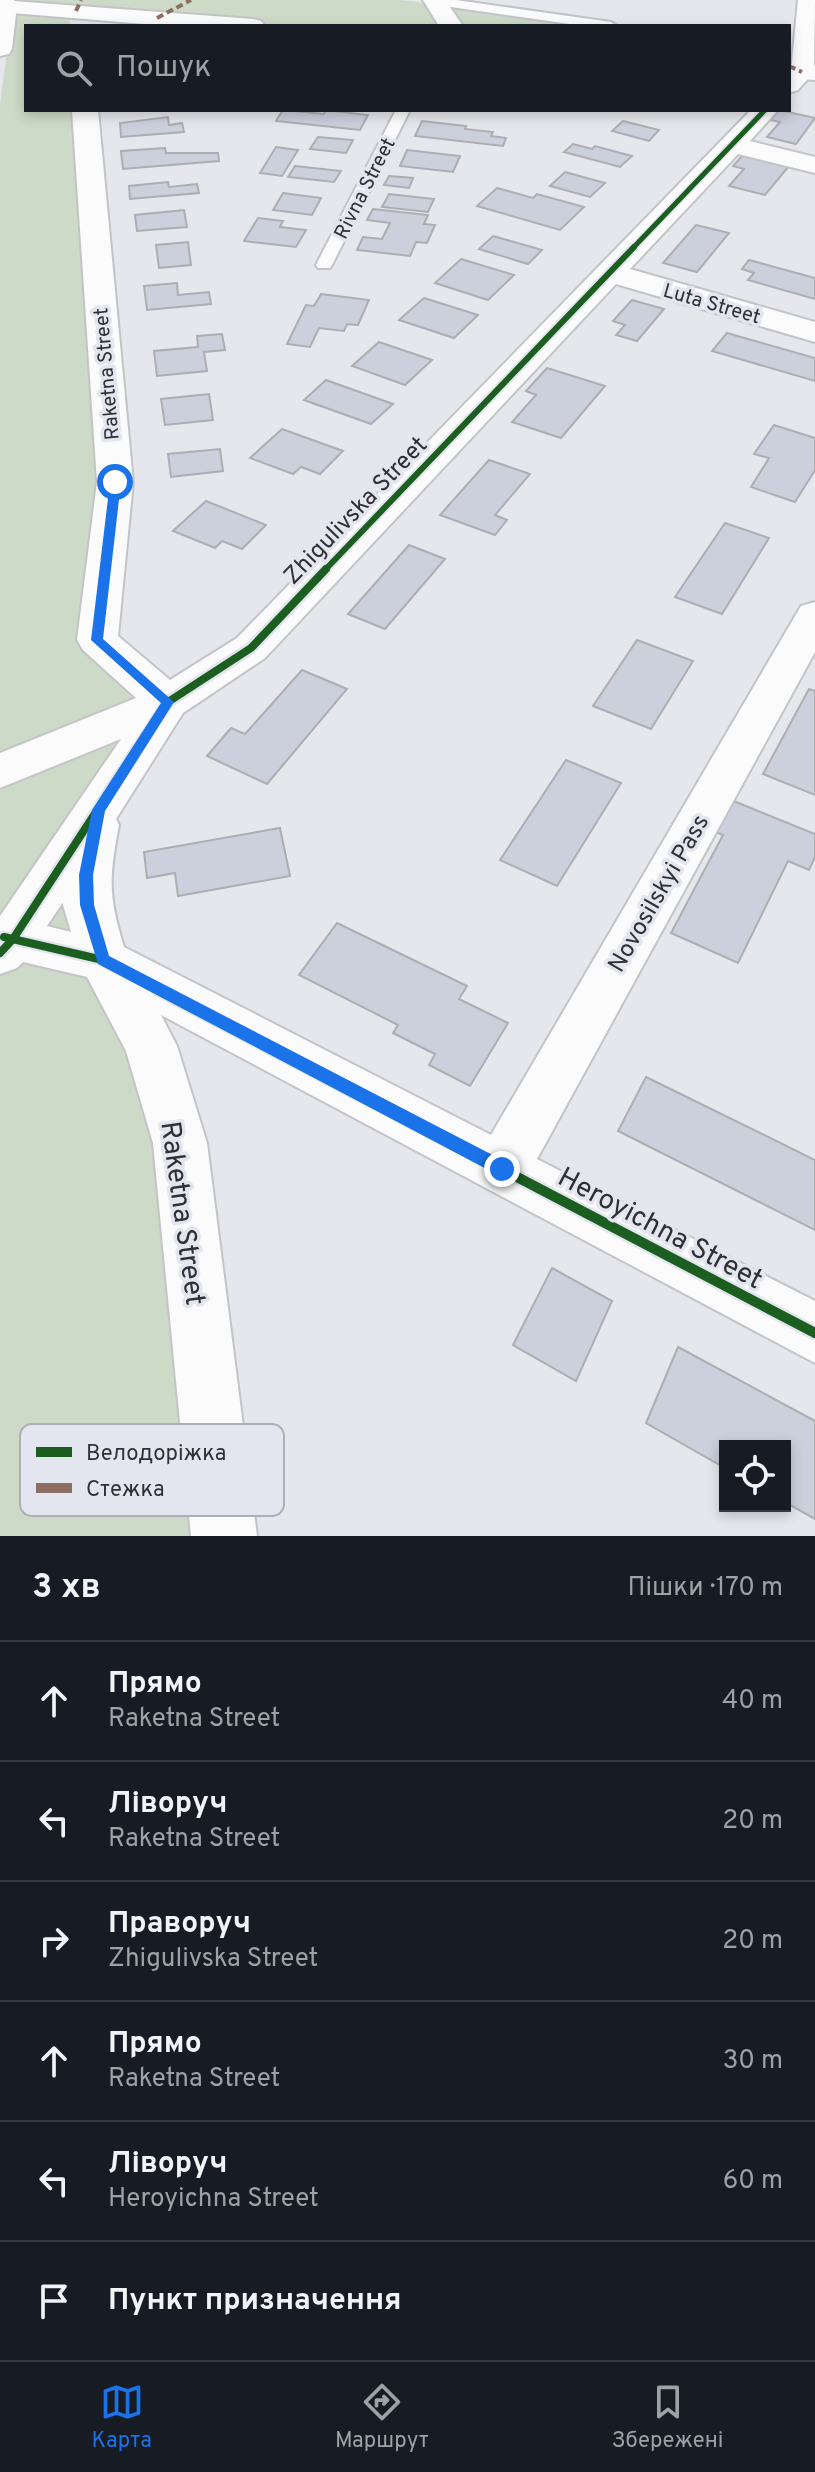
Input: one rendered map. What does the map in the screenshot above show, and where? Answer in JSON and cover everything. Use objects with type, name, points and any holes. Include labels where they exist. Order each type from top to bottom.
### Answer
[{"type":"street","points":[[432,0],[450,24]]},
{"type":"street","points":[[799,75],[809,0]]},
{"type":"street","points":[[0,49],[3,5],[77,19],[203,24]]},
{"type":"street","name":"Raketna Street","points":[[85,112],[115,482],[97,640],[168,702]]},
{"type":"street","name":"Zhigulivska Street","points":[[4,943],[98,810],[168,702],[251,648],[763,112]]},
{"type":"street","points":[[732,145],[815,165]]},
{"type":"street","name":"Luta Street","points":[[609,273],[815,332]]},
{"type":"street","name":"Novosilskyi Pass","points":[[502,1169],[815,616]]},
{"type":"street","points":[[0,771],[168,702]]},
{"type":"street","name":"Raketna Street","points":[[98,810],[86,875],[87,905],[103,960],[151,1046],[180,1143],[211,1424]]},
{"type":"street","name":"Heroyichna Street","points":[[4,943],[103,960],[815,1333]]},
{"type":"street","name":"Raketna Street","points":[[222,1516],[224,1536]]},
{"type":"lane","points":[[432,0],[597,24]]},
{"type":"lane","name":"Rivna Street","points":[[324,265],[402,112]]},
{"type":"green space","points":[[0,0],[400,0],[429,3],[444,24],[260,24],[69,8],[70,24],[24,24],[24,112],[76,112],[103,478],[82,645],[148,705],[89,795],[135,1051],[164,1148],[197,1424],[20,1424],[20,1516],[208,1516],[210,1536],[0,1536],[0,105],[13,4]]},
{"type":"green space","points":[[442,4],[577,24],[457,24]]},
{"type":"building","points":[[282,112],[368,115],[360,130],[276,121]]},
{"type":"building","points":[[777,112],[815,118],[796,144],[767,137],[780,122],[771,120]]},
{"type":"building","points":[[168,117],[169,125],[182,123],[184,132],[121,137],[120,123]]},
{"type":"building","points":[[422,121],[466,126],[465,129],[493,132],[491,136],[506,138],[503,146],[415,136]]},
{"type":"building","points":[[623,121],[659,130],[649,141],[612,131]]},
{"type":"building","points":[[318,137],[353,140],[346,153],[310,149]]},
{"type":"building","points":[[573,144],[592,149],[595,146],[632,156],[620,167],[564,152]]},
{"type":"building","points":[[276,147],[298,150],[282,176],[260,173]]},
{"type":"building","points":[[165,148],[166,153],[218,153],[219,161],[123,169],[121,151]]},
{"type":"building","points":[[407,150],[460,156],[453,172],[400,166]]},
{"type":"building","points":[[743,155],[789,166],[765,195],[729,186],[744,169],[733,166]]},
{"type":"building","points":[[295,166],[341,171],[334,182],[288,177]]},
{"type":"building","points":[[565,172],[605,183],[590,197],[550,186]]},
{"type":"building","points":[[389,176],[413,178],[409,188],[384,185]]},
{"type":"building","points":[[168,182],[169,187],[197,184],[199,193],[130,199],[129,186]]},
{"type":"building","points":[[497,188],[533,198],[537,194],[584,207],[560,230],[477,206]]},
{"type":"building","points":[[283,193],[321,198],[312,215],[273,210]]},
{"type":"building","points":[[389,194],[434,199],[428,212],[382,207]]},
{"type":"building","points":[[373,209],[428,215],[424,224],[435,225],[427,243],[416,242],[410,256],[357,250],[363,237],[382,239],[390,223],[367,220]]},
{"type":"building","points":[[184,210],[187,227],[137,231],[135,215]]},
{"type":"building","points":[[258,218],[283,221],[280,227],[306,230],[296,247],[244,241]]},
{"type":"building","points":[[696,225],[729,233],[697,272],[663,263]]},
{"type":"building","points":[[493,236],[542,250],[528,264],[479,249]]},
{"type":"building","points":[[188,242],[191,265],[159,268],[156,245]]},
{"type":"building","points":[[461,259],[514,275],[488,300],[435,283]]},
{"type":"building","points":[[749,260],[815,278],[815,299],[748,280],[754,273],[742,269]]},
{"type":"building","points":[[177,283],[178,295],[209,292],[211,304],[147,310],[144,286]]},
{"type":"building","points":[[321,294],[369,300],[358,325],[347,324],[344,331],[319,328],[310,347],[287,344],[306,305],[314,306]]},
{"type":"building","points":[[424,298],[478,315],[454,338],[399,320]]},
{"type":"building","points":[[632,300],[664,309],[637,341],[616,335],[625,325],[613,321]]},
{"type":"building","points":[[727,333],[815,358],[815,381],[712,351]]},
{"type":"building","points":[[222,334],[225,350],[204,352],[207,371],[157,376],[154,351],[198,347],[197,336]]},
{"type":"building","points":[[379,342],[432,360],[405,385],[352,366]]},
{"type":"building","points":[[547,368],[605,386],[561,438],[512,422],[536,395],[526,391]]},
{"type":"building","points":[[326,380],[393,404],[371,424],[304,400]]},
{"type":"building","points":[[209,394],[213,420],[165,425],[161,399]]},
{"type":"building","points":[[774,425],[815,438],[815,470],[795,502],[751,487],[769,458],[754,454]]},
{"type":"building","points":[[282,429],[343,451],[320,474],[301,467],[293,474],[250,458]]},
{"type":"building","points":[[220,449],[223,471],[171,477],[168,454]]},
{"type":"building","points":[[489,460],[530,474],[495,515],[507,520],[495,535],[440,515]]},
{"type":"building","points":[[206,501],[266,525],[242,549],[222,541],[215,548],[173,531]]},
{"type":"building","points":[[725,523],[769,538],[722,614],[675,597]]},
{"type":"building","points":[[409,545],[445,559],[385,629],[348,614]]},
{"type":"building","points":[[637,640],[693,661],[651,729],[593,706]]},
{"type":"building","points":[[302,670],[347,689],[267,784],[207,756],[231,728],[245,734]]},
{"type":"building","points":[[809,689],[815,691],[815,795],[763,774]]},
{"type":"building","points":[[566,760],[621,783],[557,886],[500,860]]},
{"type":"building","points":[[726,798],[815,834],[815,857],[809,870],[788,861],[738,963],[671,933],[723,835],[709,829]]},
{"type":"building","points":[[280,828],[290,876],[178,896],[175,873],[147,878],[144,852]]},
{"type":"building","points":[[337,923],[467,986],[459,999],[508,1023],[470,1086],[429,1065],[435,1054],[393,1033],[398,1025],[299,975]]},
{"type":"building","points":[[646,1077],[815,1160],[815,1230],[618,1131]]},
{"type":"building","points":[[552,1268],[612,1301],[576,1381],[513,1345]]},
{"type":"building","points":[[678,1347],[815,1421],[815,1519],[791,1505],[791,1440],[719,1440],[719,1465],[646,1423]]},
{"type":"marked path","points":[[76,11],[81,0]]},
{"type":"marked path","points":[[157,18],[191,0]]},
{"type":"marked path","points":[[791,67],[802,72]]},
{"type":"cycle path","points":[[0,953],[13,939],[168,702],[251,648],[763,112]]},
{"type":"cycle path","points":[[4,937],[103,960],[815,1333]]},
{"type":"route","points":[[115,482],[97,640],[168,702],[98,810],[86,875],[87,905],[103,960],[502,1169]]}]
